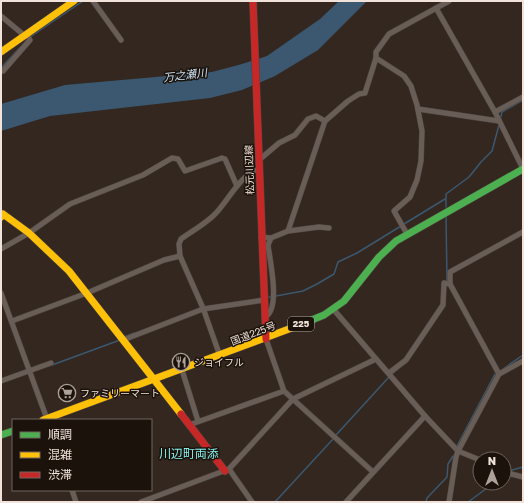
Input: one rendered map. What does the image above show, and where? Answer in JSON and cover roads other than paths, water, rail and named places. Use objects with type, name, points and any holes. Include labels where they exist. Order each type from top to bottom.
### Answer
[{"type":"main road","points":[[1,52],[27,37],[74,1]]},
{"type":"main road","name":"松元川辺線","points":[[253,1],[266,339]]},
{"type":"main road","name":"国道225号","points":[[49,419],[266,339],[334,310],[344,301],[388,248],[407,234],[523,169]]},
{"type":"main road","points":[[1,217],[3,214],[28,233],[69,271],[153,380],[227,470]]},
{"type":"main road","points":[[1,435],[12,431]]},
{"type":"street","points":[[93,1],[121,40]]},
{"type":"street","points":[[288,231],[325,120],[348,101],[359,94],[366,93],[376,58],[376,52],[389,34],[449,1]]},
{"type":"street","points":[[436,8],[495,112],[523,169]]},
{"type":"street","points":[[1,16],[27,37],[3,71],[1,70]]},
{"type":"street","points":[[376,58],[404,76],[414,92],[423,137],[421,161],[413,191],[410,197],[394,211],[401,226],[407,234]]},
{"type":"street","points":[[495,112],[523,97]]},
{"type":"street","points":[[418,109],[500,123]]},
{"type":"street","points":[[259,160],[279,143],[295,135],[311,117],[316,116],[325,120]]},
{"type":"street","points":[[1,248],[28,233],[70,204],[143,175],[172,158],[178,160],[185,171],[222,158],[225,159],[237,186]]},
{"type":"street","points":[[220,356],[203,308],[180,256],[179,244],[181,239],[216,214],[237,186],[252,172],[259,170]]},
{"type":"street","points":[[262,237],[271,238],[288,231],[319,227],[329,228]]},
{"type":"street","points":[[390,374],[406,360],[443,305],[450,272],[523,232]]},
{"type":"street","points":[[265,318],[270,311],[274,294],[268,245],[271,238]]},
{"type":"street","points":[[12,322],[87,293],[164,260],[180,256]]},
{"type":"street","points":[[448,283],[499,374]]},
{"type":"street","points":[[1,293],[46,419]]},
{"type":"street","points":[[122,340],[203,308],[264,300]]},
{"type":"street","points":[[334,310],[458,451],[472,457]]},
{"type":"street","points":[[266,339],[284,391],[373,472]]},
{"type":"street","points":[[141,502],[227,470],[293,399],[376,359]]},
{"type":"street","points":[[449,502],[458,451],[499,374],[523,361]]},
{"type":"street","points":[[1,381],[30,373],[50,363]]},
{"type":"street","points":[[182,370],[198,421]]},
{"type":"street","points":[[189,425],[284,391]]},
{"type":"street","points":[[346,502],[426,416]]},
{"type":"street","points":[[227,470],[252,502]]},
{"type":"street","points":[[512,474],[523,477]]},
{"type":"street","points":[[72,491],[76,502]]},
{"type":"water","name":"万之瀬川","points":[[339,1],[367,1],[318,50],[275,76],[242,90],[210,98],[50,116],[1,131],[1,104],[65,85],[212,72],[267,56],[320,19]]},
{"type":"waterway","points":[[30,37],[83,1]]},
{"type":"waterway","points":[[1,68],[27,40]]},
{"type":"waterway","points":[[500,120],[502,112],[523,100]]},
{"type":"waterway","points":[[446,207],[446,194],[469,177],[492,151],[499,125]]},
{"type":"waterway","points":[[404,224],[445,199]]},
{"type":"waterway","points":[[446,215],[447,281]]},
{"type":"waterway","points":[[276,296],[303,291],[317,284],[334,274],[338,262],[357,253],[401,226]]},
{"type":"waterway","points":[[268,297],[273,297]]},
{"type":"waterway","points":[[124,337],[134,333]]},
{"type":"waterway","points":[[52,365],[120,340]]},
{"type":"waterway","points":[[503,369],[523,355]]},
{"type":"waterway","points":[[391,375],[398,369]]},
{"type":"waterway","points":[[457,446],[495,374]]},
{"type":"waterway","points":[[336,435],[389,377]]},
{"type":"waterway","points":[[275,502],[334,438]]},
{"type":"waterway","points":[[426,502],[427,498],[447,477],[448,464],[453,456]]},
{"type":"waterway","points":[[512,470],[523,467]]},
{"type":"waterway","points":[[468,502],[483,491]]},
{"type":"place","name":"ジョイフル","points":[[181,362]]},
{"type":"place","name":"ファミリーマート","points":[[67,393]]},
{"type":"district","name":"川辺町両添","points":[[189,454]]}]
